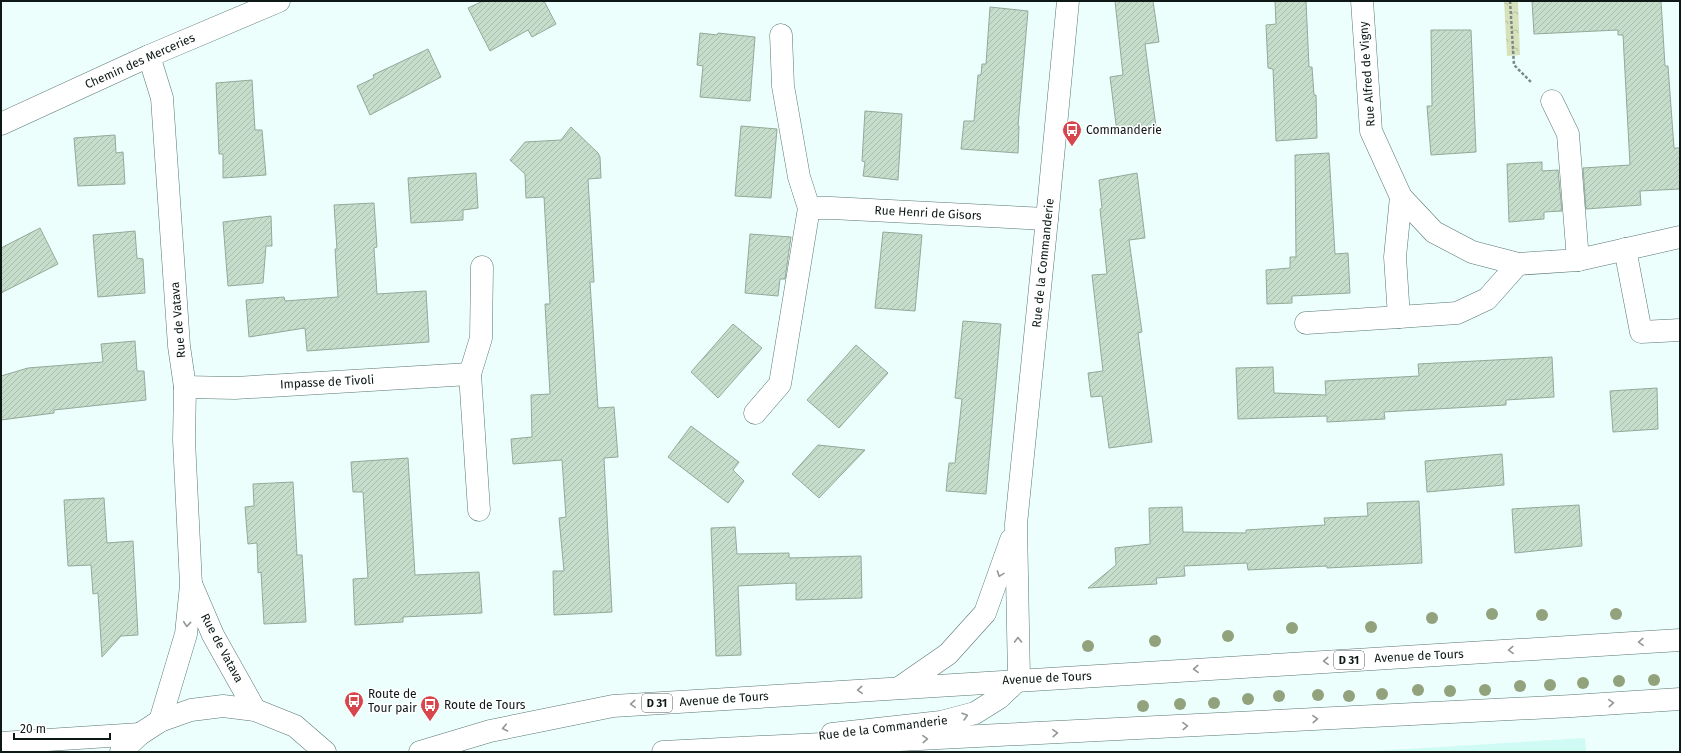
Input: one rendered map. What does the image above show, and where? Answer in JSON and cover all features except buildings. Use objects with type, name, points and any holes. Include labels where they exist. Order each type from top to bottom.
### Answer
[{"type":"street","name":"Chemin des Merceries","points":[[1,124],[149,56],[279,1]]},
{"type":"street","name":"Rue de la Commanderie","points":[[670,751],[941,722],[974,713],[999,698],[1018,680],[1016,524],[1068,1]]},
{"type":"street","name":"Rue Alfred de Vigny","points":[[1362,1],[1371,131],[1401,197],[1434,232],[1472,252],[1518,264],[1578,260],[1680,237]]},
{"type":"street","points":[[755,413],[780,384],[809,208],[799,177],[783,86],[781,35]]},
{"type":"street","name":"Rue de Vatava","points":[[149,56],[162,98],[179,346],[185,388],[184,440],[191,585],[186,634],[160,721]]},
{"type":"street","points":[[1552,101],[1568,134],[1578,260]]},
{"type":"street","points":[[1399,317],[1395,257],[1401,197]]},
{"type":"street","name":"Rue Henri de Gisors","points":[[809,208],[1047,219]]},
{"type":"street","points":[[1625,249],[1641,332],[1680,330]]},
{"type":"street","points":[[1306,323],[1456,313],[1487,299],[1518,264]]},
{"type":"street","points":[[478,510],[470,374],[481,338],[482,267]]},
{"type":"street","name":"Impasse de Tivoli","points":[[185,388],[234,388],[470,374]]},
{"type":"street","name":"Rue de la Commanderie","points":[[899,688],[948,654],[985,613],[1016,524]]},
{"type":"street","name":"Rue de Vatava","points":[[191,585],[213,635],[256,710]]},
{"type":"street","name":"Avenue de Tours","points":[[420,752],[490,731],[613,706],[1680,640]]},
{"type":"street","points":[[670,751],[1186,726],[1680,699]]},
{"type":"street","points":[[121,752],[140,734],[160,721],[191,710],[223,706],[256,710],[294,726],[325,752]]},
{"type":"street","points":[[1,742],[140,734]]},
{"type":"path","points":[[1510,1],[1514,65],[1552,101]]},
{"type":"shaded area","points":[[1585,738],[1586,752],[1359,752]]},
{"type":"green space","points":[[1504,1],[1518,1],[1520,55],[1507,56]]},
{"type":"place","name":"Commanderie","points":[[1072,147]]},
{"type":"place","name":"Route de Tour pair","points":[[354,718]]},
{"type":"place","name":"Route de Tours","points":[[430,722]]}]
